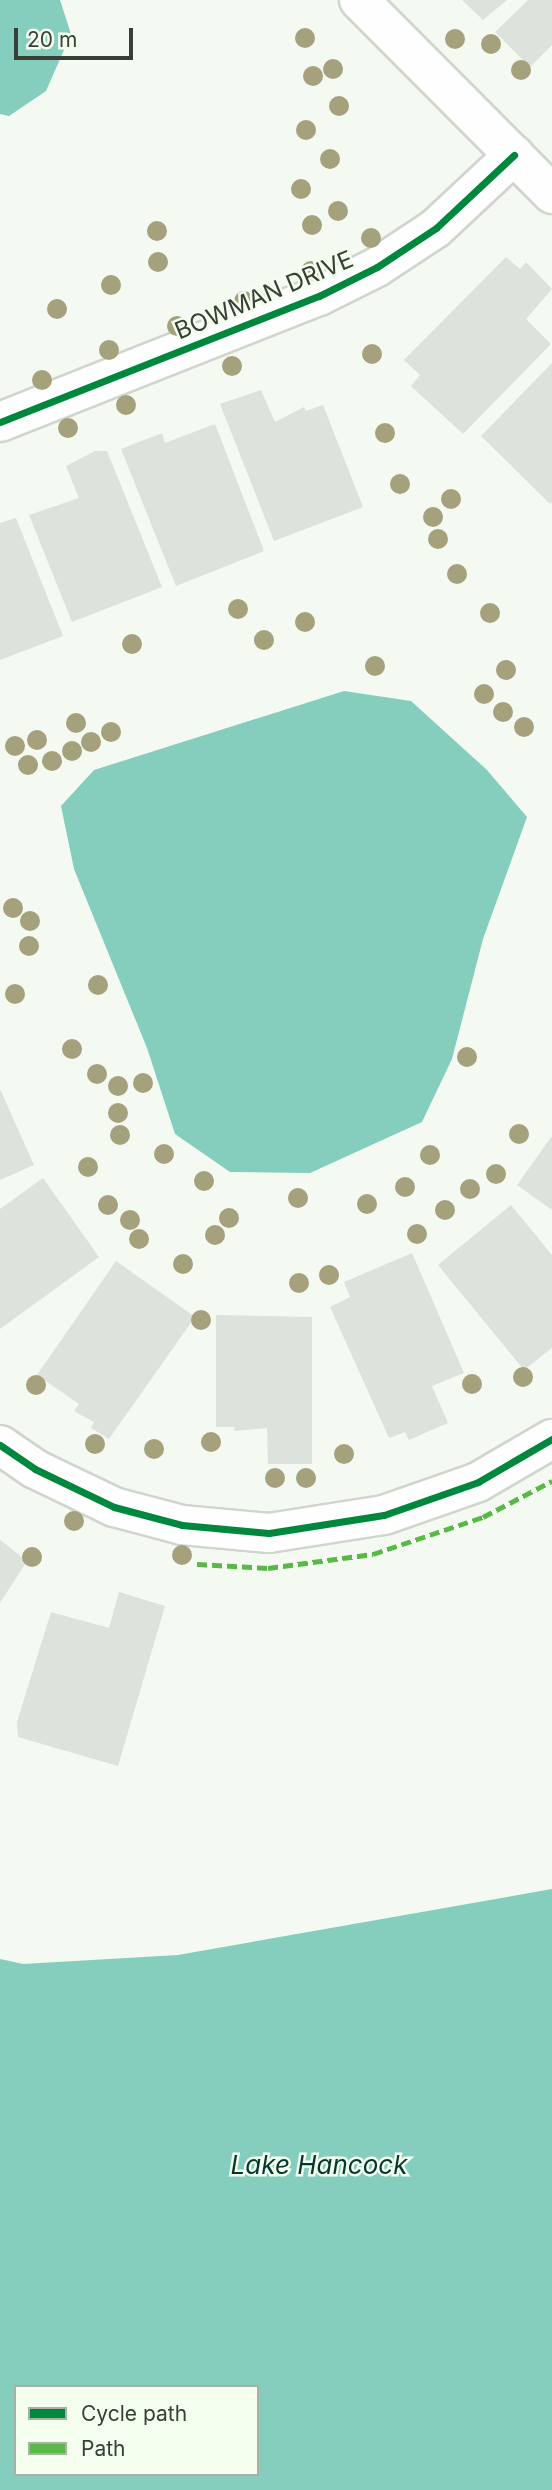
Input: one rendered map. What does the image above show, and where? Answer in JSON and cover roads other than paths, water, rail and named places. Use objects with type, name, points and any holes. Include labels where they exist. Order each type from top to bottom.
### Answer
[{"type":"street","points":[[359,0],[552,194]]},
{"type":"street","name":"BOWMAN DRIVE","points":[[0,422],[319,296],[377,267],[436,228],[514,155]]},
{"type":"street","points":[[0,1445],[35,1469],[114,1507],[182,1525],[270,1533],[384,1515],[478,1482],[552,1439]]},
{"type":"water","points":[[0,0],[60,0],[71,34],[46,91],[9,116],[0,114]]},
{"type":"water","points":[[344,691],[411,701],[487,770],[527,817],[483,939],[452,1059],[422,1122],[310,1173],[230,1172],[175,1134],[147,1048],[74,869],[61,806],[94,770]]},
{"type":"water","name":"Lake Hancock","points":[[552,1889],[552,2490],[0,2490],[0,1959],[23,1964],[178,1955]]}]
